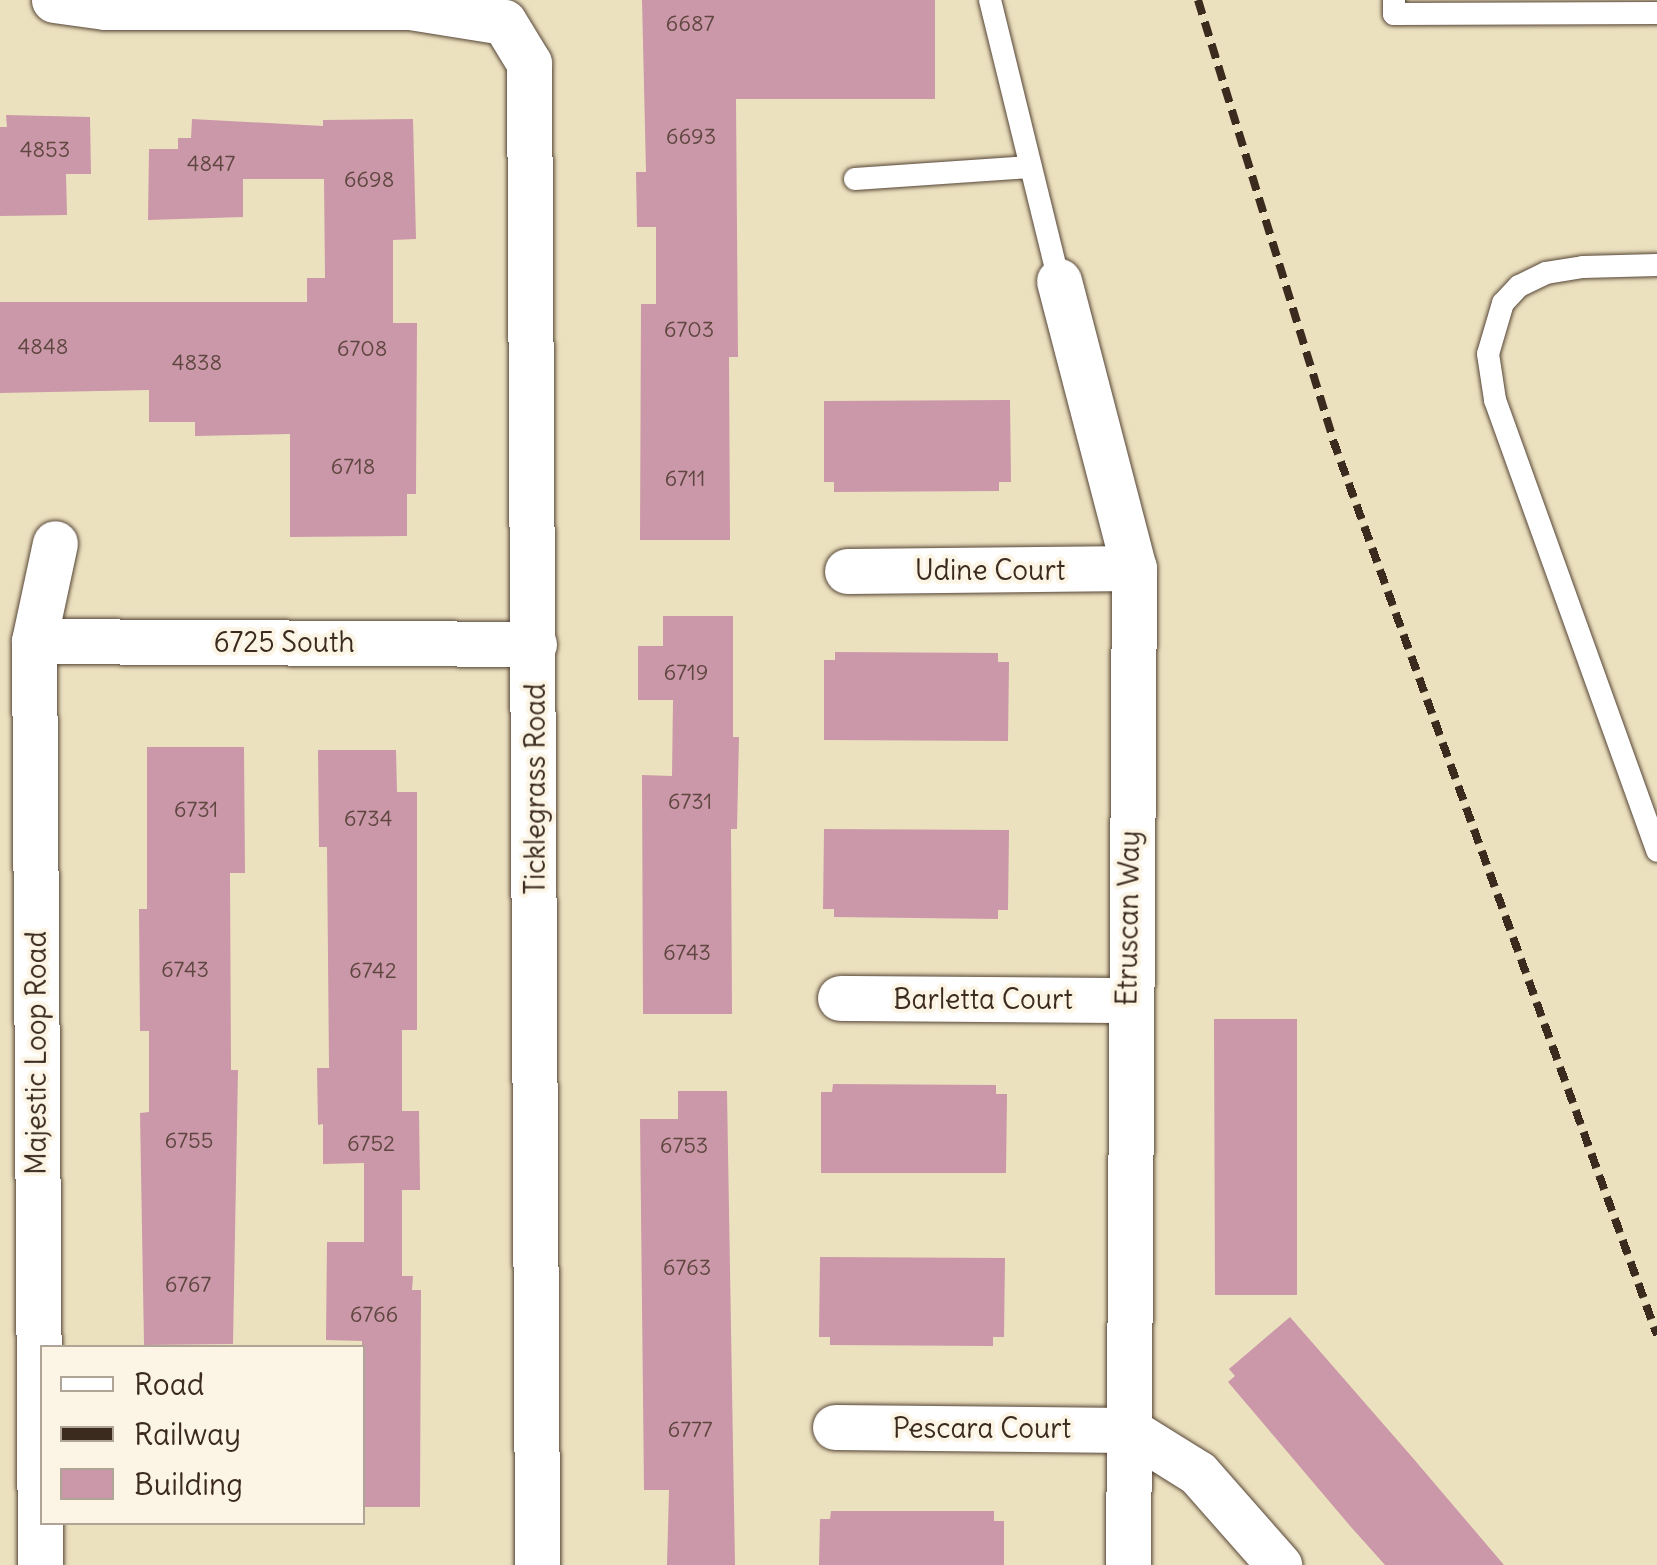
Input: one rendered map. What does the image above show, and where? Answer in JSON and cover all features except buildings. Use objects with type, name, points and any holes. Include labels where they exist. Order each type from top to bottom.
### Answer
[{"type":"street","name":"Ticklegrass Road","points":[[54,0],[105,8],[410,8],[504,22],[524,48],[532,80],[537,1565]]},
{"type":"street","name":"Etruscan Way","points":[[1059,281],[1134,568],[1127,1000],[1128,1565]]},
{"type":"street","name":"Majestic Loop Road","points":[[40,1565],[34,641],[55,543]]},
{"type":"street","name":"Udine Court","points":[[846,571],[1134,568]]},
{"type":"street","name":"6725 South","points":[[34,641],[534,644]]},
{"type":"street","name":"Barletta Court","points":[[840,998],[1127,1000]]},
{"type":"street","name":"Pescara Court","points":[[835,1427],[1128,1430]]},
{"type":"street","points":[[1128,1430],[1198,1473],[1278,1565]]},
{"type":"lane","points":[[990,0],[1059,281]]},
{"type":"lane","points":[[1394,0],[1394,14],[1657,13]]},
{"type":"lane","points":[[855,178],[1030,167]]},
{"type":"lane","points":[[1657,265],[1564,270],[1519,286],[1503,303],[1488,354],[1495,400],[1657,851]]},
{"type":"railway","points":[[1198,0],[1333,440],[1657,1335]]}]
